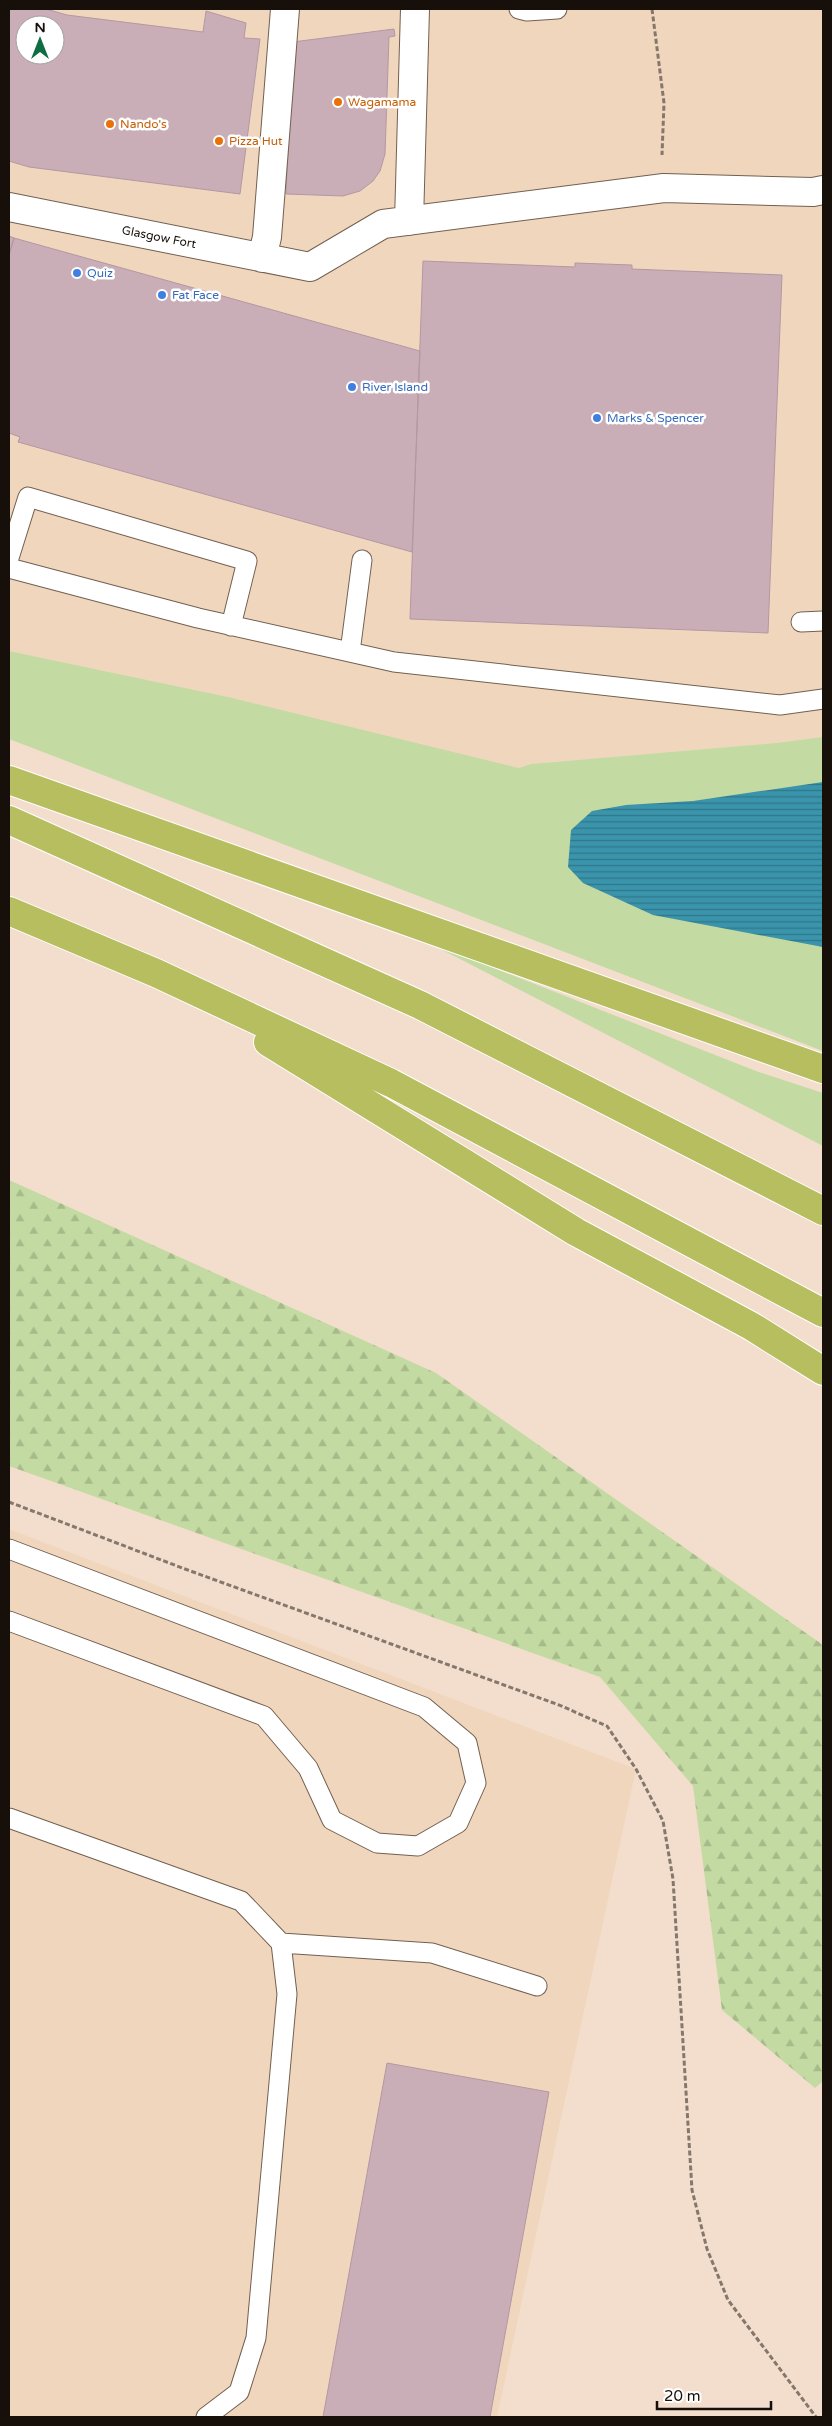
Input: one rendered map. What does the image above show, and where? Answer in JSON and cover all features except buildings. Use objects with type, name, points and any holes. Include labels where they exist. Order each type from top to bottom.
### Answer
[{"type":"highway","points":[[9,780],[823,1070]]},
{"type":"highway","points":[[9,820],[420,1005],[823,1211]]},
{"type":"highway","points":[[9,911],[156,973],[391,1083],[823,1312]]},
{"type":"highway","points":[[156,973],[576,1232],[751,1326],[823,1371]]},
{"type":"street","points":[[262,258],[267,237],[286,9]]},
{"type":"street","points":[[415,9],[409,221],[664,188],[812,192],[823,190]]},
{"type":"street","name":"Glasgow Fort","points":[[9,207],[310,267],[383,224],[409,221]]},
{"type":"lane","points":[[519,9],[527,11],[557,9]]},
{"type":"lane","points":[[9,558],[28,497],[247,561],[231,626]]},
{"type":"lane","points":[[350,652],[362,560]]},
{"type":"lane","points":[[9,568],[231,626],[394,662],[780,705],[823,699]]},
{"type":"lane","points":[[801,622],[823,621]]},
{"type":"lane","points":[[9,1549],[424,1707],[468,1743],[476,1783],[458,1823],[418,1846],[377,1843],[332,1820],[308,1768],[264,1716],[9,1621]]},
{"type":"lane","points":[[9,1818],[241,1901],[281,1943],[287,1994],[256,2338],[239,2392],[206,2417]]},
{"type":"lane","points":[[281,1943],[432,1953],[537,1986]]},
{"type":"path","points":[[652,9],[664,103],[661,142],[664,188]]},
{"type":"path","points":[[9,1502],[185,1569],[560,1705],[607,1726],[636,1769],[663,1821],[673,1879],[692,2190],[707,2249],[728,2300],[816,2417]]},
{"type":"shaded area","points":[[9,9],[823,9],[823,737],[776,743],[531,764],[519,768],[228,697],[9,651]]},
{"type":"shaded area","points":[[9,1529],[636,1769],[497,2417],[9,2417]]},
{"type":"green space","points":[[9,651],[228,697],[519,768],[531,764],[776,743],[823,737],[823,1051],[9,739]]},
{"type":"green space","points":[[425,941],[756,1071],[823,1093],[823,1146]]},
{"type":"green space","points":[[9,1180],[436,1373],[823,1645],[823,2081],[815,2088],[722,2010],[693,1786],[600,1677],[9,1466]]},
{"type":"water","points":[[823,782],[823,947],[653,915],[583,883],[568,867],[571,830],[592,811],[626,805],[693,801]]},
{"type":"place","name":"Wagamama","points":[[338,102]]},
{"type":"place","name":"Nando's","points":[[110,124]]},
{"type":"place","name":"Pizza Hut","points":[[219,141]]},
{"type":"place","name":"Quiz","points":[[77,273]]},
{"type":"place","name":"Fat Face","points":[[162,295]]},
{"type":"place","name":"River Island","points":[[352,387]]},
{"type":"place","name":"Marks & Spencer","points":[[597,418]]}]
